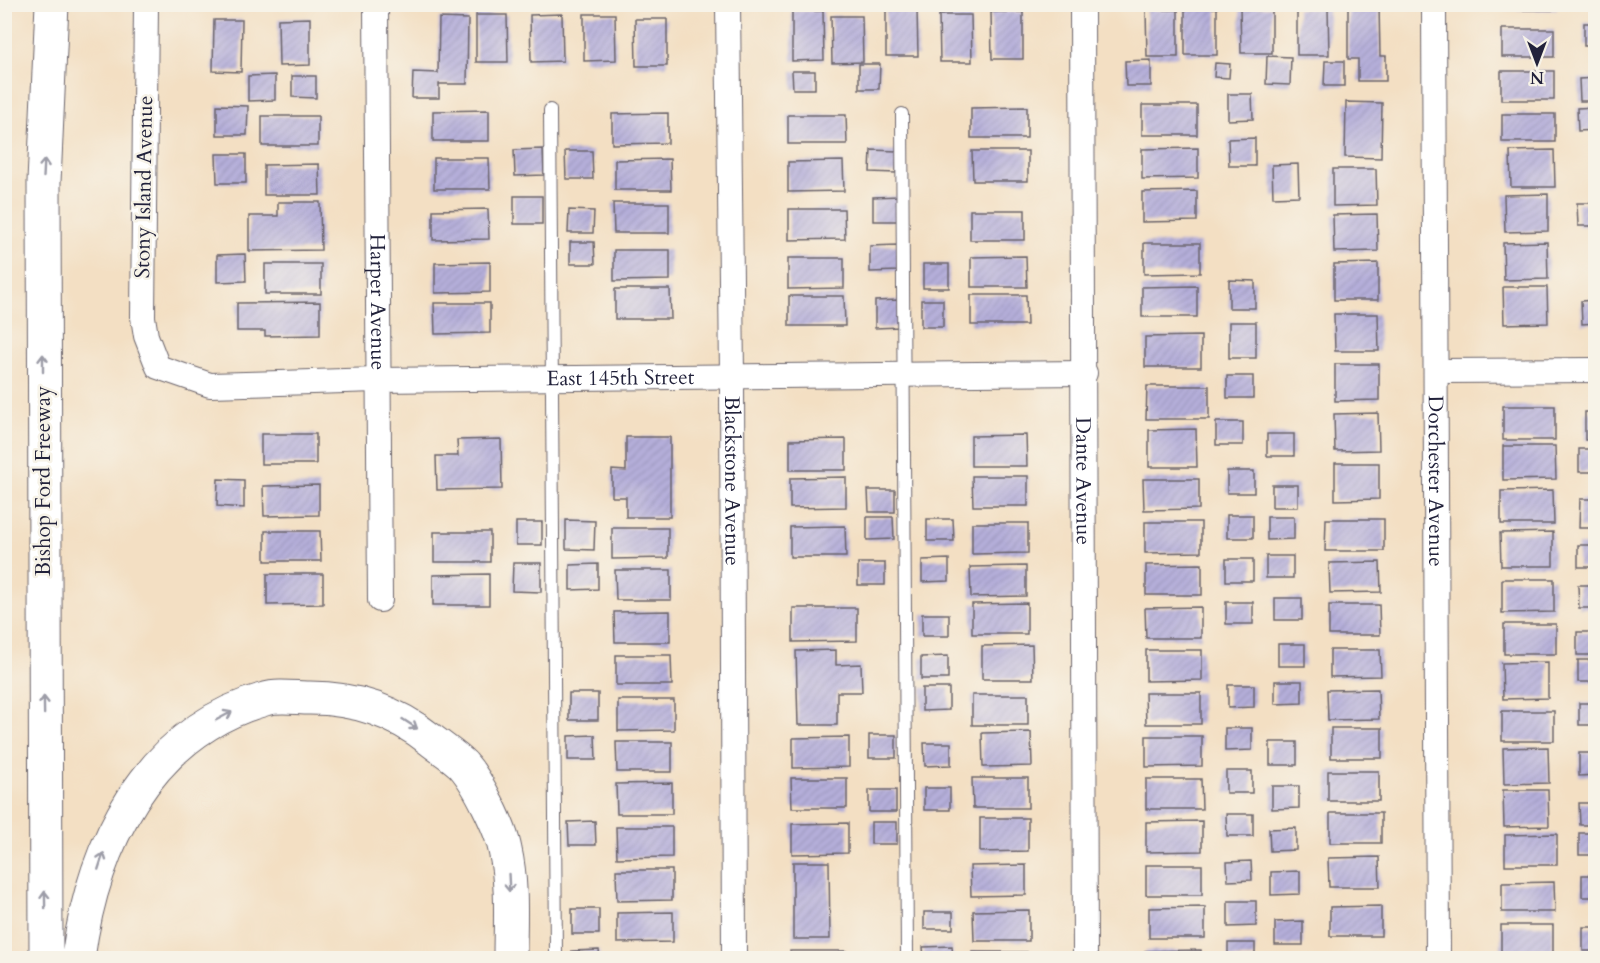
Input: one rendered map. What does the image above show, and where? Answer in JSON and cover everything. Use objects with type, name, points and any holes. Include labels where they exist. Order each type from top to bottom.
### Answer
[{"type":"highway","name":"Bishop Ford Freeway","points":[[46,958],[44,182],[52,4]]},
{"type":"highway","points":[[78,958],[82,927],[103,854],[133,795],[174,750],[222,715],[267,698],[322,698],[363,704],[408,722],[463,766],[487,806],[505,848],[510,880],[510,958]]},
{"type":"street","name":"Stony Island Avenue","points":[[146,4],[143,317],[146,336],[158,367]]},
{"type":"street","name":"Harper Avenue","points":[[376,4],[376,380],[380,600]]},
{"type":"street","name":"Blackstone Avenue","points":[[728,4],[734,958]]},
{"type":"street","name":"Dante Avenue","points":[[1082,4],[1085,373],[1085,958]]},
{"type":"street","name":"Dorchester Avenue","points":[[1434,4],[1438,958]]},
{"type":"street","name":"East 145th Street","points":[[158,367],[210,385],[376,380],[1085,373]]},
{"type":"street","points":[[1436,371],[1596,370]]},
{"type":"lane","points":[[550,110],[556,958]]},
{"type":"lane","points":[[902,114],[907,958]]},
{"type":"building","points":[[1504,4],[1557,4],[1557,10],[1504,10]]},
{"type":"building","points":[[1348,5],[1379,5],[1380,56],[1386,56],[1386,81],[1358,81],[1358,59],[1348,59]]},
{"type":"building","points":[[1240,7],[1272,7],[1272,53],[1241,53]]},
{"type":"building","points":[[1185,8],[1217,8],[1217,55],[1185,55]]},
{"type":"building","points":[[1328,8],[1329,55],[1297,55],[1297,9]]},
{"type":"building","points":[[886,9],[917,9],[918,56],[886,56]]},
{"type":"building","points":[[1146,10],[1178,10],[1178,57],[1147,57]]},
{"type":"building","points":[[792,11],[823,11],[824,60],[792,61]]},
{"type":"building","points":[[991,12],[1023,12],[1023,59],[992,59]]},
{"type":"building","points":[[562,14],[563,61],[531,62],[530,15]]},
{"type":"building","points":[[584,14],[615,14],[616,60],[584,61]]},
{"type":"building","points":[[476,15],[507,15],[508,62],[476,62]]},
{"type":"building","points":[[939,15],[971,15],[972,62],[940,62]]},
{"type":"building","points":[[831,16],[862,16],[863,62],[832,63]]},
{"type":"building","points":[[310,18],[310,65],[279,66],[278,19]]},
{"type":"building","points":[[439,18],[468,19],[467,84],[439,84],[439,98],[412,98],[413,72],[438,73]]},
{"type":"building","points":[[635,19],[667,19],[667,66],[636,66]]},
{"type":"building","points":[[214,20],[242,20],[241,72],[213,71]]},
{"type":"building","points":[[1584,23],[1596,23],[1596,46],[1584,46]]},
{"type":"building","points":[[1502,29],[1554,29],[1554,57],[1502,57]]},
{"type":"building","points":[[1267,56],[1291,57],[1290,85],[1266,84]]},
{"type":"building","points":[[1151,60],[1151,86],[1126,86],[1125,61]]},
{"type":"building","points":[[1325,61],[1344,61],[1344,86],[1324,86]]},
{"type":"building","points":[[1215,63],[1230,64],[1229,78],[1214,77]]},
{"type":"building","points":[[859,64],[880,64],[879,89],[859,89]]},
{"type":"building","points":[[792,71],[815,71],[815,89],[793,89]]},
{"type":"building","points":[[1501,71],[1554,71],[1554,100],[1501,100]]},
{"type":"building","points":[[275,75],[275,100],[248,101],[248,76]]},
{"type":"building","points":[[292,76],[316,76],[316,98],[292,97]]},
{"type":"building","points":[[1596,78],[1596,101],[1580,101],[1579,79]]},
{"type":"building","points":[[1228,94],[1252,94],[1253,119],[1228,120]]},
{"type":"building","points":[[1346,102],[1382,103],[1381,158],[1345,157]]},
{"type":"building","points":[[217,105],[248,106],[247,135],[217,135]]},
{"type":"building","points":[[1142,105],[1197,105],[1197,135],[1142,135]]},
{"type":"building","points":[[1027,107],[1027,138],[971,138],[971,108]]},
{"type":"building","points":[[1596,107],[1596,130],[1578,131],[1577,108]]},
{"type":"building","points":[[489,110],[489,141],[433,141],[433,111]]},
{"type":"building","points":[[668,113],[668,143],[612,144],[612,114]]},
{"type":"building","points":[[1502,114],[1555,114],[1555,142],[1502,142]]},
{"type":"building","points":[[788,115],[846,115],[847,144],[788,144]]},
{"type":"building","points":[[262,116],[318,116],[318,146],[262,146]]},
{"type":"building","points":[[1255,138],[1255,166],[1229,166],[1228,139]]},
{"type":"building","points":[[1198,148],[1198,178],[1142,179],[1142,149]]},
{"type":"building","points":[[543,149],[544,175],[515,176],[514,150]]},
{"type":"building","points":[[871,150],[897,151],[896,173],[870,172]]},
{"type":"building","points":[[1554,150],[1555,187],[1511,187],[1510,151]]},
{"type":"building","points":[[565,151],[592,151],[593,179],[566,179]]},
{"type":"building","points":[[972,151],[1028,151],[1028,181],[973,181]]},
{"type":"building","points":[[216,154],[246,154],[246,183],[217,183]]},
{"type":"building","points":[[434,158],[489,158],[490,189],[434,189]]},
{"type":"building","points":[[670,159],[671,190],[615,190],[615,160]]},
{"type":"building","points":[[843,161],[844,191],[788,192],[788,162]]},
{"type":"building","points":[[319,164],[320,195],[264,195],[264,165]]},
{"type":"building","points":[[1298,164],[1299,196],[1273,197],[1272,165]]},
{"type":"building","points":[[1333,169],[1376,169],[1377,205],[1333,206]]},
{"type":"building","points":[[1197,191],[1197,221],[1142,222],[1142,192]]},
{"type":"building","points":[[1548,194],[1548,231],[1505,232],[1504,195]]},
{"type":"building","points":[[514,196],[542,196],[542,224],[514,224]]},
{"type":"building","points":[[900,196],[901,221],[873,221],[873,197]]},
{"type":"building","points":[[278,202],[320,202],[321,250],[249,251],[249,216],[278,216]]},
{"type":"building","points":[[613,203],[669,203],[669,233],[614,233]]},
{"type":"building","points":[[1577,203],[1596,203],[1596,226],[1578,226]]},
{"type":"building","points":[[488,209],[489,239],[433,240],[433,210]]},
{"type":"building","points":[[789,209],[844,209],[845,239],[789,240]]},
{"type":"building","points":[[569,210],[594,211],[593,233],[568,233]]},
{"type":"building","points":[[970,210],[1025,210],[1025,240],[970,240]]},
{"type":"building","points":[[1377,214],[1378,251],[1334,252],[1333,215]]},
{"type":"building","points":[[570,242],[594,242],[595,264],[570,264]]},
{"type":"building","points":[[1547,242],[1548,279],[1504,280],[1503,243]]},
{"type":"building","points":[[1144,243],[1200,243],[1200,273],[1144,274]]},
{"type":"building","points":[[898,245],[898,271],[870,272],[870,246]]},
{"type":"building","points":[[614,250],[670,250],[670,280],[614,281]]},
{"type":"building","points":[[245,254],[246,281],[217,282],[217,255]]},
{"type":"building","points":[[1026,256],[1027,287],[971,287],[971,257]]},
{"type":"building","points":[[788,258],[844,258],[844,288],[788,289]]},
{"type":"building","points":[[490,262],[490,292],[435,293],[435,263]]},
{"type":"building","points":[[1378,263],[1378,300],[1334,300],[1334,264]]},
{"type":"building","points":[[265,264],[321,264],[321,294],[265,294]]},
{"type":"building","points":[[923,264],[949,264],[949,288],[923,288]]},
{"type":"building","points":[[1229,280],[1255,281],[1255,308],[1229,308]]},
{"type":"building","points":[[1197,286],[1197,317],[1142,317],[1142,287]]},
{"type":"building","points":[[1503,287],[1547,287],[1548,323],[1504,324]]},
{"type":"building","points":[[615,289],[670,289],[671,319],[615,319]]},
{"type":"building","points":[[971,295],[1026,295],[1027,325],[971,325]]},
{"type":"building","points":[[789,296],[844,296],[845,326],[789,326]]},
{"type":"building","points":[[899,300],[900,327],[875,328],[875,301]]},
{"type":"building","points":[[921,300],[943,300],[943,327],[921,327]]},
{"type":"building","points":[[1596,300],[1596,323],[1582,324],[1581,301]]},
{"type":"building","points":[[320,302],[320,335],[265,336],[265,331],[237,331],[237,303]]},
{"type":"building","points":[[434,303],[490,303],[490,333],[435,334]]},
{"type":"building","points":[[1334,314],[1378,314],[1379,351],[1335,351]]},
{"type":"building","points":[[1229,322],[1256,322],[1256,358],[1229,358]]},
{"type":"building","points":[[1201,336],[1201,367],[1145,367],[1145,337]]},
{"type":"building","points":[[1335,364],[1379,364],[1379,400],[1335,401]]},
{"type":"building","points":[[1227,376],[1253,376],[1253,398],[1227,398]]},
{"type":"building","points":[[1147,386],[1209,386],[1209,419],[1146,419]]},
{"type":"building","points":[[1503,406],[1555,406],[1555,440],[1503,440]]},
{"type":"building","points":[[1585,412],[1596,412],[1596,440],[1585,440]]},
{"type":"building","points":[[1378,413],[1379,450],[1335,451],[1334,414]]},
{"type":"building","points":[[1216,422],[1243,422],[1243,445],[1216,445]]},
{"type":"building","points":[[1196,429],[1197,467],[1149,467],[1149,430]]},
{"type":"building","points":[[261,434],[316,434],[316,464],[261,464]]},
{"type":"building","points":[[1267,434],[1294,434],[1294,456],[1267,456]]},
{"type":"building","points":[[1026,435],[1027,466],[971,466],[971,436]]},
{"type":"building","points":[[626,437],[670,437],[670,517],[626,517],[626,497],[612,497],[612,470],[626,471]]},
{"type":"building","points":[[501,439],[502,489],[437,490],[436,456],[458,456],[457,440]]},
{"type":"building","points":[[846,439],[846,470],[790,470],[790,440]]},
{"type":"building","points":[[1503,446],[1555,446],[1556,479],[1503,480]]},
{"type":"building","points":[[1579,449],[1596,449],[1596,472],[1579,472]]},
{"type":"building","points":[[1335,463],[1379,463],[1379,499],[1335,500]]},
{"type":"building","points":[[1227,471],[1254,471],[1254,493],[1227,493]]},
{"type":"building","points":[[972,476],[1028,476],[1028,506],[973,506]]},
{"type":"building","points":[[846,477],[846,507],[790,508],[790,478]]},
{"type":"building","points":[[218,479],[244,480],[244,508],[217,506]]},
{"type":"building","points":[[1143,479],[1199,479],[1199,509],[1144,510]]},
{"type":"building","points":[[319,485],[319,515],[264,516],[263,486]]},
{"type":"building","points":[[1272,485],[1298,485],[1298,507],[1272,507]]},
{"type":"building","points":[[868,490],[895,490],[895,512],[869,512]]},
{"type":"building","points":[[1553,490],[1554,524],[1501,524],[1501,491]]},
{"type":"building","points":[[1580,499],[1596,499],[1596,528],[1579,528]]},
{"type":"building","points":[[1227,515],[1253,515],[1253,538],[1227,538]]},
{"type":"building","points":[[867,517],[893,517],[894,539],[867,540]]},
{"type":"building","points":[[1267,517],[1294,517],[1294,539],[1267,540]]},
{"type":"building","points":[[927,519],[953,519],[954,541],[927,541]]},
{"type":"building","points":[[1326,519],[1384,519],[1384,551],[1325,551]]},
{"type":"building","points":[[566,520],[595,521],[594,550],[566,549]]},
{"type":"building","points":[[516,522],[542,522],[542,545],[516,545]]},
{"type":"building","points":[[1145,522],[1201,522],[1201,552],[1145,553]]},
{"type":"building","points":[[972,523],[1028,523],[1028,553],[972,554]]},
{"type":"building","points":[[845,526],[846,557],[790,557],[790,527]]},
{"type":"building","points":[[612,528],[668,528],[668,558],[612,559]]},
{"type":"building","points":[[265,531],[320,531],[321,561],[265,561]]},
{"type":"building","points":[[434,532],[490,532],[490,562],[434,562]]},
{"type":"building","points":[[1553,532],[1553,566],[1501,566],[1500,533]]},
{"type":"building","points":[[1578,545],[1596,545],[1596,567],[1578,567]]},
{"type":"building","points":[[1266,556],[1293,556],[1293,578],[1266,578]]},
{"type":"building","points":[[949,559],[949,581],[922,582],[922,560]]},
{"type":"building","points":[[1226,559],[1253,559],[1253,581],[1226,581]]},
{"type":"building","points":[[1380,562],[1381,592],[1330,593],[1329,563]]},
{"type":"building","points":[[513,563],[541,563],[541,592],[512,591]]},
{"type":"building","points":[[858,563],[885,563],[885,585],[858,585]]},
{"type":"building","points":[[598,564],[598,589],[570,590],[570,565]]},
{"type":"building","points":[[1202,564],[1202,595],[1146,595],[1146,565]]},
{"type":"building","points":[[1026,566],[1026,596],[971,597],[970,567]]},
{"type":"building","points":[[615,570],[671,570],[671,600],[616,600]]},
{"type":"building","points":[[267,574],[323,574],[323,604],[267,605]]},
{"type":"building","points":[[489,574],[489,605],[433,605],[433,575]]},
{"type":"building","points":[[1502,579],[1554,579],[1554,612],[1502,613]]},
{"type":"building","points":[[1578,585],[1596,585],[1596,608],[1579,608]]},
{"type":"building","points":[[1275,598],[1302,598],[1302,620],[1275,620]]},
{"type":"building","points":[[1226,602],[1253,602],[1253,624],[1226,624]]},
{"type":"building","points":[[1027,603],[1027,634],[972,634],[972,604]]},
{"type":"building","points":[[1329,605],[1379,605],[1380,635],[1329,635]]},
{"type":"building","points":[[1201,607],[1201,638],[1146,638],[1145,608]]},
{"type":"building","points":[[793,608],[857,608],[857,641],[793,642]]},
{"type":"building","points":[[670,611],[670,642],[615,642],[614,612]]},
{"type":"building","points":[[922,614],[949,614],[949,636],[922,636]]},
{"type":"building","points":[[1504,624],[1556,624],[1556,654],[1504,654]]},
{"type":"building","points":[[1577,632],[1596,632],[1596,655],[1577,655]]},
{"type":"building","points":[[1278,644],[1305,644],[1305,666],[1278,666]]},
{"type":"building","points":[[1032,645],[1033,679],[982,679],[982,646]]},
{"type":"building","points":[[836,650],[836,665],[861,664],[862,692],[837,692],[837,725],[798,725],[796,651]]},
{"type":"building","points":[[1146,650],[1202,650],[1202,680],[1146,681]]},
{"type":"building","points":[[1330,650],[1380,650],[1381,676],[1330,677]]},
{"type":"building","points":[[616,655],[671,655],[672,685],[616,685]]},
{"type":"building","points":[[948,656],[948,679],[921,679],[921,657]]},
{"type":"building","points":[[1578,660],[1596,660],[1596,682],[1578,682]]},
{"type":"building","points":[[1548,662],[1548,698],[1503,699],[1502,663]]},
{"type":"building","points":[[1275,681],[1302,681],[1302,703],[1275,704]]},
{"type":"building","points":[[1228,685],[1254,685],[1254,707],[1228,708]]},
{"type":"building","points":[[922,688],[949,688],[949,710],[922,711]]},
{"type":"building","points":[[1378,689],[1379,719],[1328,720],[1327,690]]},
{"type":"building","points":[[569,693],[598,693],[598,720],[569,720]]},
{"type":"building","points":[[1145,693],[1201,693],[1201,724],[1146,724]]},
{"type":"building","points":[[972,695],[1028,695],[1028,725],[972,725]]},
{"type":"building","points":[[618,700],[674,700],[674,730],[618,731]]},
{"type":"building","points":[[1579,703],[1596,703],[1596,725],[1579,725]]},
{"type":"building","points":[[1502,711],[1554,711],[1554,741],[1502,741]]},
{"type":"building","points":[[1225,728],[1252,728],[1252,750],[1225,751]]},
{"type":"building","points":[[1331,728],[1382,728],[1382,758],[1331,758]]},
{"type":"building","points":[[1031,732],[1032,766],[983,767],[982,733]]},
{"type":"building","points":[[595,735],[596,760],[568,760],[568,736]]},
{"type":"building","points":[[869,735],[896,735],[896,758],[869,758]]},
{"type":"building","points":[[1146,736],[1202,736],[1202,766],[1146,767]]},
{"type":"building","points":[[849,737],[849,767],[793,768],[793,738]]},
{"type":"building","points":[[616,742],[672,742],[672,772],[617,772]]},
{"type":"building","points":[[1270,742],[1297,742],[1297,765],[1270,765]]},
{"type":"building","points":[[924,743],[951,743],[951,765],[925,766]]},
{"type":"building","points":[[1548,747],[1549,783],[1504,784],[1503,748]]},
{"type":"building","points":[[1579,753],[1596,753],[1596,775],[1579,776]]},
{"type":"building","points":[[1226,771],[1252,771],[1252,793],[1226,793]]},
{"type":"building","points":[[1328,771],[1379,771],[1379,801],[1328,801]]},
{"type":"building","points":[[791,778],[847,778],[847,808],[792,808]]},
{"type":"building","points":[[972,778],[1028,778],[1028,808],[973,808]]},
{"type":"building","points":[[1146,779],[1201,779],[1202,809],[1146,809]]},
{"type":"building","points":[[672,783],[672,814],[617,814],[616,784]]},
{"type":"building","points":[[1272,786],[1299,786],[1299,808],[1272,809]]},
{"type":"building","points":[[924,788],[950,788],[950,810],[924,810]]},
{"type":"building","points":[[869,790],[896,790],[896,812],[869,812]]},
{"type":"building","points":[[1503,790],[1548,790],[1549,826],[1504,827]]},
{"type":"building","points":[[1579,803],[1596,803],[1596,825],[1580,825]]},
{"type":"building","points":[[1330,813],[1381,813],[1381,843],[1330,843]]},
{"type":"building","points":[[1226,814],[1253,814],[1253,836],[1227,836]]},
{"type":"building","points":[[980,818],[1028,818],[1028,851],[980,852]]},
{"type":"building","points":[[595,821],[596,845],[569,845],[568,822]]},
{"type":"building","points":[[1202,821],[1202,851],[1146,852],[1146,822]]},
{"type":"building","points":[[871,822],[897,822],[897,844],[871,844]]},
{"type":"building","points":[[848,823],[848,853],[792,854],[792,824]]},
{"type":"building","points":[[616,827],[672,827],[672,857],[617,858]]},
{"type":"building","points":[[1296,828],[1296,850],[1270,851],[1269,829]]},
{"type":"building","points":[[1579,833],[1596,833],[1596,855],[1579,855]]},
{"type":"building","points":[[1557,834],[1557,865],[1505,865],[1505,835]]},
{"type":"building","points":[[1379,857],[1380,887],[1329,887],[1328,858]]},
{"type":"building","points":[[1251,861],[1252,880],[1228,881],[1227,862]]},
{"type":"building","points":[[793,862],[829,862],[830,939],[793,939]]},
{"type":"building","points":[[1026,865],[1026,895],[971,896],[970,866]]},
{"type":"building","points":[[1146,865],[1202,865],[1202,895],[1146,895]]},
{"type":"building","points":[[616,870],[672,870],[672,900],[617,901]]},
{"type":"building","points":[[1300,871],[1300,894],[1271,895],[1271,872]]},
{"type":"building","points":[[1582,875],[1596,875],[1596,897],[1582,897]]},
{"type":"building","points":[[1554,882],[1555,912],[1502,912],[1502,883]]},
{"type":"building","points":[[1228,901],[1256,901],[1256,926],[1228,927]]},
{"type":"building","points":[[1381,906],[1381,936],[1330,936],[1330,907]]},
{"type":"building","points":[[1205,907],[1205,938],[1149,938],[1149,908]]},
{"type":"building","points":[[572,909],[599,909],[599,934],[572,934]]},
{"type":"building","points":[[1029,910],[1029,941],[974,941],[973,911]]},
{"type":"building","points":[[673,912],[673,942],[617,943],[617,913]]},
{"type":"building","points":[[924,912],[953,912],[953,929],[924,929]]},
{"type":"building","points":[[1303,921],[1303,945],[1275,945],[1275,922]]},
{"type":"building","points":[[1501,925],[1553,925],[1553,954],[1501,955]]},
{"type":"building","points":[[1583,927],[1596,927],[1596,951],[1583,951]]},
{"type":"building","points":[[1228,943],[1255,943],[1255,958],[1228,958]]},
{"type":"building","points":[[952,946],[953,958],[924,958],[923,947]]},
{"type":"building","points":[[599,950],[600,958],[572,958],[572,951]]},
{"type":"building","points":[[1201,950],[1201,958],[1145,958],[1145,951]]},
{"type":"building","points":[[790,951],[846,951],[846,958],[790,958]]},
{"type":"building","points":[[972,952],[1027,952],[1027,958],[972,958]]}]
